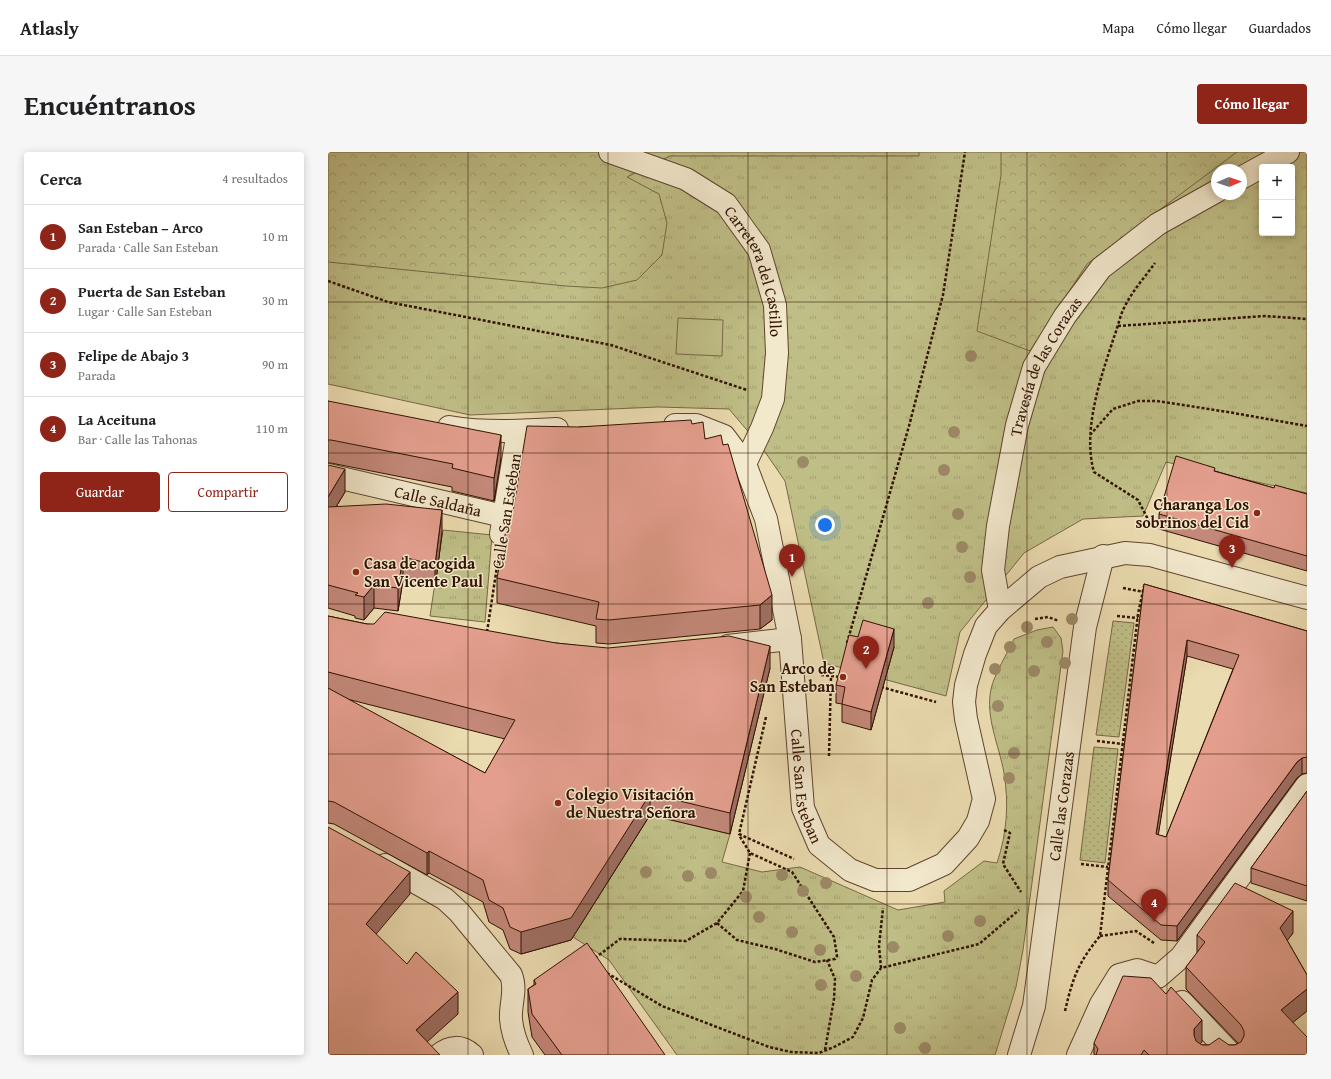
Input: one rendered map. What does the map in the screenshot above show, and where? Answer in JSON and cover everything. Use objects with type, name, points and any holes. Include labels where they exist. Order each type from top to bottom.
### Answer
[{"type":"street","name":"Carretera del Castillo","points":[[610,152],[686,180],[726,204],[760,250],[775,304],[777,353],[773,399],[762,428],[745,464]]},
{"type":"street","points":[[1247,175],[1288,152]]},
{"type":"street","name":"Travesía de las Corazas","points":[[1000,610],[993,570],[998,526],[1017,425],[1034,367],[1065,316],[1101,268],[1158,224],[1211,194]]},
{"type":"street","name":"Calle San Esteban","points":[[430,424],[466,430],[518,431],[580,428]]},
{"type":"street","name":"Calle San Esteban","points":[[657,425],[696,425],[724,436],[745,464],[766,519],[790,639],[803,808],[819,846],[850,870],[875,880],[909,880],[944,864],[968,838],[978,821],[984,799],[966,719],[964,702],[966,685],[975,654],[986,626],[1000,610],[1039,577],[1060,567],[1125,552],[1150,555],[1307,598]]},
{"type":"street","name":"Calle San Esteban","points":[[502,525],[518,431]]},
{"type":"street","name":"Calle Saldaña","points":[[328,475],[350,479],[366,492],[502,525]]},
{"type":"street","name":"Calle las Corazas","points":[[1019,1055],[1034,1006],[1085,627],[1104,556]]},
{"type":"street","points":[[706,648],[790,639]]},
{"type":"street","points":[[1158,977],[1181,957],[1307,785]]},
{"type":"street","points":[[368,856],[445,899],[459,912],[511,975],[514,984],[511,1018],[514,1038],[522,1055]]},
{"type":"street","points":[[1078,1055],[1101,1004],[1119,975],[1137,970],[1158,977],[1219,1051]]},
{"type":"street","points":[[439,1055],[445,1050],[454,1047],[465,1049],[472,1055]]},
{"type":"path","points":[[847,648],[907,434],[943,295],[965,152]]},
{"type":"path","points":[[1144,512],[1138,500],[1094,472],[1091,461],[1090,435],[1093,412],[1125,306],[1159,258]]},
{"type":"path","points":[[328,281],[388,302],[611,345],[773,399]]},
{"type":"path","points":[[1118,326],[1265,316],[1307,319]]},
{"type":"path","points":[[1090,435],[1113,410],[1138,401],[1157,401],[1307,426]]},
{"type":"path","points":[[1155,533],[1161,512]]},
{"type":"path","name":"Calle San Esteban","points":[[486,639],[502,525]]},
{"type":"path","points":[[1065,1013],[1073,978],[1085,954],[1100,936],[1138,618],[1143,592],[1150,594]]},
{"type":"path","points":[[1110,615],[1138,618]]},
{"type":"path","points":[[1029,619],[1048,617],[1059,621],[1063,627]]},
{"type":"path","points":[[820,675],[843,677]]},
{"type":"path","points":[[829,758],[831,676]]},
{"type":"path","points":[[878,686],[944,704]]},
{"type":"path","points":[[717,923],[737,940],[775,949],[815,962],[835,959],[837,956],[834,937],[792,872],[750,853],[739,834],[767,714]]},
{"type":"path","points":[[1091,740],[1123,744]]},
{"type":"path","points":[[1001,829],[1010,833],[1003,864],[1024,896]]},
{"type":"path","points":[[739,834],[800,861]]},
{"type":"path","points":[[589,962],[620,939],[686,941],[717,923],[743,891],[750,853]]},
{"type":"path","points":[[1076,864],[1108,867]]},
{"type":"path","points":[[881,968],[879,946],[884,906]]},
{"type":"path","points":[[602,972],[608,974],[662,1006],[769,1046],[791,1052],[819,1053],[853,1036],[863,1018],[872,980],[881,968],[979,944],[1010,916],[1022,908]]},
{"type":"path","points":[[825,1050],[834,999],[835,979],[827,960]]},
{"type":"path","points":[[608,974],[612,980]]},
{"type":"green space","points":[[328,152],[1307,152],[1307,493],[1166,462],[1143,516],[1083,519],[1024,553],[960,632],[946,696],[824,663],[785,481],[763,449],[729,409],[658,407],[470,415],[328,384]]},
{"type":"green space","points":[[328,152],[919,152],[919,156],[670,156],[627,177],[659,194],[667,223],[662,255],[637,280],[602,288],[566,286],[328,262]]},
{"type":"green space","points":[[1001,152],[1237,152],[1221,164],[1211,164],[1211,171],[1087,264],[1030,351],[977,331],[1001,175]]},
{"type":"green space","points":[[678,318],[723,320],[722,356],[676,354]]},
{"type":"green space","points":[[443,530],[492,535],[485,622],[430,616]]},
{"type":"green space","points":[[1113,621],[1134,623],[1119,737],[1096,735]]},
{"type":"green space","points":[[1053,627],[1061,638],[1063,651],[1023,950],[1016,987],[995,1055],[677,1055],[609,960],[573,937],[650,815],[730,834],[722,862],[762,872],[800,867],[898,910],[945,902],[944,891],[984,861],[997,863],[1003,841],[1007,807],[1006,785],[1002,762],[993,731],[990,710],[991,689],[995,677],[1014,639],[1037,630]]},
{"type":"green space","points":[[1094,747],[1118,749],[1105,863],[1080,860]]},
{"type":"building","points":[[328,401],[501,435],[494,478],[452,468],[453,464],[328,440]]},
{"type":"building","points":[[691,420],[692,424],[703,422],[705,439],[721,435],[723,445],[728,444],[772,595],[760,605],[609,620],[596,619],[599,602],[497,578],[508,519],[513,511],[527,426],[579,427]]},
{"type":"building","points":[[1176,456],[1215,468],[1214,471],[1274,488],[1275,485],[1307,494],[1307,556],[1159,514]]},
{"type":"building","points":[[328,465],[345,469],[328,497]]},
{"type":"building","points":[[386,504],[442,510],[435,565],[403,557],[398,588],[374,585],[364,597],[355,595],[358,593],[328,585],[328,507]]},
{"type":"building","points":[[1144,584],[1307,631],[1307,757],[1302,758],[1297,762],[1177,926],[1161,925],[1108,880]],"holes":[[[1187,640],[1239,655],[1166,837],[1156,834]]]},
{"type":"building","name":"Colegio Visitación de Nuestra Señora","points":[[385,612],[556,643],[608,648],[729,636],[770,646],[730,813],[650,794],[571,918],[521,932],[510,927],[503,908],[489,900],[483,880],[429,851],[427,853],[334,802],[328,801],[328,688],[485,773],[515,720],[328,672],[328,616],[374,624]]},
{"type":"building","points":[[863,620],[894,629],[871,712],[842,704],[845,687],[836,685],[849,635],[858,637]]},
{"type":"building","points":[[1307,791],[1307,886],[1251,868]]},
{"type":"building","points":[[328,827],[410,872],[366,924],[407,964],[416,952],[458,992],[416,1030],[440,1055],[328,1055]]},
{"type":"building","points":[[1235,883],[1293,911],[1280,928],[1307,975],[1307,989],[1281,1010],[1307,1037],[1307,1055],[1149,1055],[1144,1050],[1141,1055],[1096,1055],[1098,1049],[1094,1043],[1123,976],[1151,978],[1166,994],[1171,987],[1202,1020],[1194,1029],[1194,1035],[1196,1041],[1202,1045],[1209,1045],[1219,1038],[1229,1045],[1235,1045],[1241,1042],[1244,1036],[1244,1031],[1241,1025],[1186,967],[1205,942],[1197,935]]},
{"type":"building","points":[[587,943],[665,1055],[562,1055],[532,1014],[528,989],[536,984],[534,980]]},
{"type":"place","name":"Charanga Los sobrinos del Cid","points":[[1257,513]]},
{"type":"place","name":"Felipe de Abajo 3","points":[[1232,568]]},
{"type":"place","name":"Casa de acogida San Vicente Paul","points":[[356,572]]},
{"type":"place","name":"San Esteban – Arco","points":[[792,577]]},
{"type":"place","name":"Puerta de San Esteban","points":[[866,669]]},
{"type":"place","name":"Arco de San Esteban","points":[[843,677]]},
{"type":"place","name":"Colegio Visitación de Nuestra Señora","points":[[558,803]]},
{"type":"place","name":"La Aceituna","points":[[1154,922]]}]
